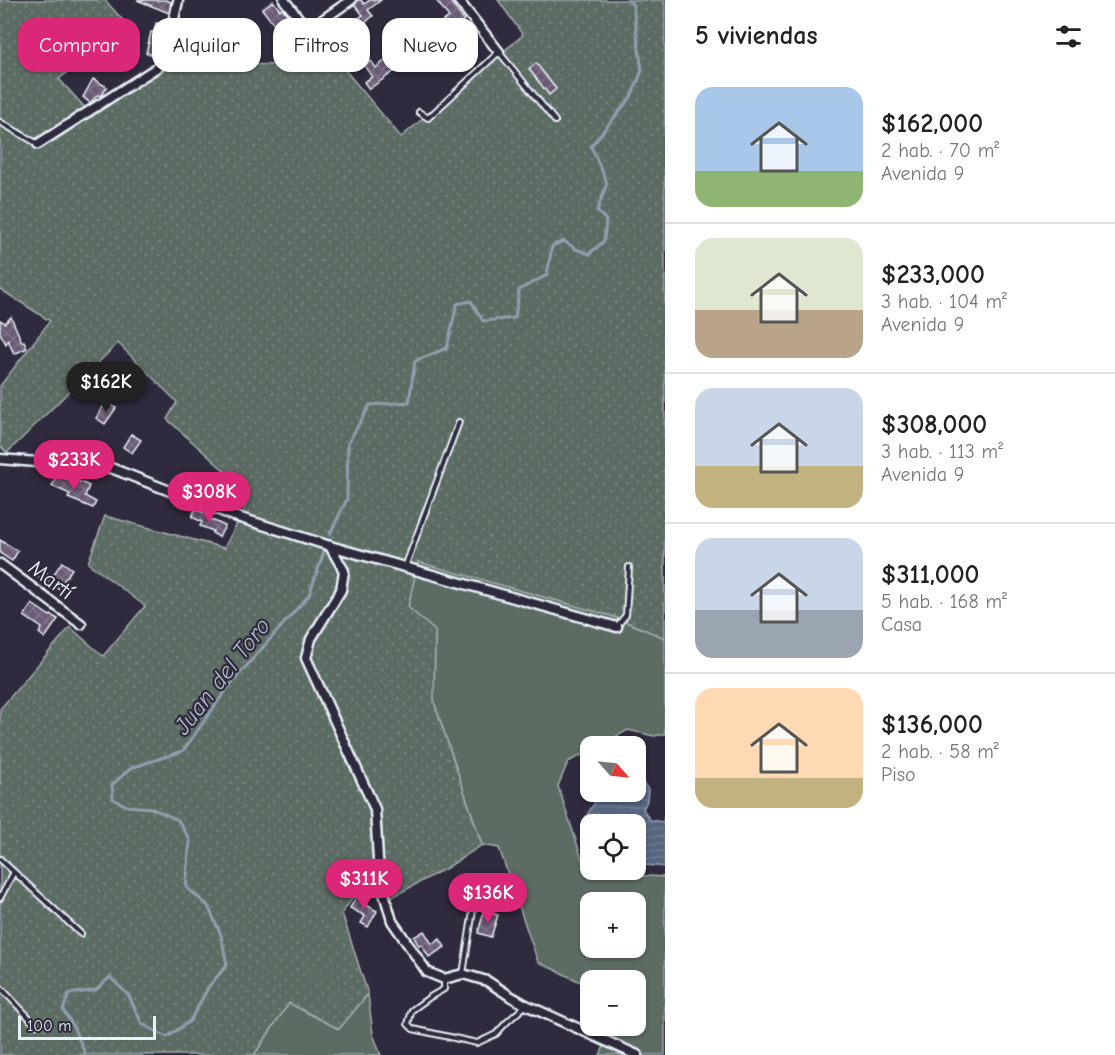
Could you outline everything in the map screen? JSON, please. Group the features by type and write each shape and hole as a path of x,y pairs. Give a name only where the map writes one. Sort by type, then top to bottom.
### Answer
{"street":[{"path":"38,144 164,63 179,0"},
{"path":"284,0 308,30 351,0"},
{"path":"458,0 499,52"},
{"path":"0,459 111,468 234,516 330,546 617,627"},
{"path":"330,546 344,571 341,590 311,639 306,658 375,809 379,876 392,921 427,972 444,979 464,974 488,981 526,1005 637,1055"},
{"name":"Martí","path":"0,564 81,624"}],"lane":[{"path":"419,112 428,118 499,52 555,121"},
{"path":"0,122 38,144"},
{"path":"405,567 459,422"},
{"path":"617,627 626,615 628,567"},
{"path":"0,859 81,934"},
{"path":"0,898 14,872"},
{"path":"464,974 474,904"},
{"path":"444,979 444,989 412,1010 408,1024 413,1029 477,1043 496,1034 526,1005"},
{"path":"0,987 36,1025"}],"shaded area":[{"path":"0,0 105,0 121,18 18,18 18,72 68,72 59,79 90,113 157,72 261,72 261,65 273,65 273,72 347,72 401,137 523,35 498,0 665,0 665,638 612,616 418,562 408,607 435,631 434,702 482,845 448,867 385,901 371,871 342,913 368,994 339,1029 289,1003 254,1055 0,1055 0,709 70,627 103,656 145,606 88,563 105,516 224,548 244,510 248,492 167,419 177,402 118,343 7,453 0,446 0,386 50,321 0,289"},
{"path":"418,561 612,616 665,638 665,734 654,736 628,730 617,736 580,736 580,756 568,762 558,786 580,853 580,880 646,880 646,876 665,877 665,1055 600,1055 609,1036 646,1036 646,970 580,970 580,982 538,962 499,848 482,845 434,702 435,631 408,607"},
{"path":"368,994 373,1034 381,1055 254,1055 289,1003 339,1029"}],"water":[{"path":"646,787 648,789 647,801 643,809 650,820 663,822 665,812 665,867 646,865 646,814 587,814 595,802 646,802"}],"building":[{"path":"137,0 171,2 169,13"},
{"path":"357,0 361,0 364,4 370,0 381,0 368,10 373,16 370,19 359,18 363,15 355,5"},
{"path":"436,0 449,0 462,18 449,17"},
{"path":"273,1 290,18 273,18 273,23 262,9"},
{"path":"152,32 152,55 146,53"},
{"path":"370,62 376,68 382,63 382,72 393,72 369,89 364,82 372,77 369,72"},
{"path":"536,63 556,89 549,95 529,69"},
{"path":"93,79 107,87 102,95 98,95 90,103 83,97"},
{"path":"11,317 27,348 14,354 8,340 6,344 0,333 0,320 5,323"},
{"path":"106,402 116,408 105,424 96,418"},
{"path":"131,434 141,440 132,453 123,447"},
{"path":"57,475 89,486 85,496 96,502 93,508 68,498 70,494 52,486"},
{"path":"195,509 225,526 219,537 212,533 213,531 200,526 202,522 192,517"},
{"path":"0,540 18,551 12,561 0,553"},
{"path":"62,562 72,569 58,589 39,577 44,571 52,577"},
{"path":"32,604 58,619 45,638 39,633 42,628 24,616"},
{"path":"358,894 365,898 363,903 377,911 368,927 361,923 365,916 350,908"},
{"path":"484,911 498,915 491,937 478,933"},
{"path":"424,931 432,944 440,939 445,947 429,957 414,937"}],"waterway":[{"name":"Juan del Toro","path":"330,534 347,499 348,443 370,405 409,402 415,361 447,348 457,304 471,301 483,321 515,318 519,290 547,275 552,246 564,241 589,254 604,241 606,220 597,211 607,183 591,146 631,97 642,71 633,5 628,0"},
{"name":"Juan del Toro","path":"84,1055 72,1024 63,1010 69,994 96,990 110,977 129,996 142,1024 167,1037 190,1021 209,986 227,965 221,935 208,906 186,887 190,840 178,820 151,808 127,806 113,799 112,785 131,768 183,751 229,686 309,595 324,552"}]}
